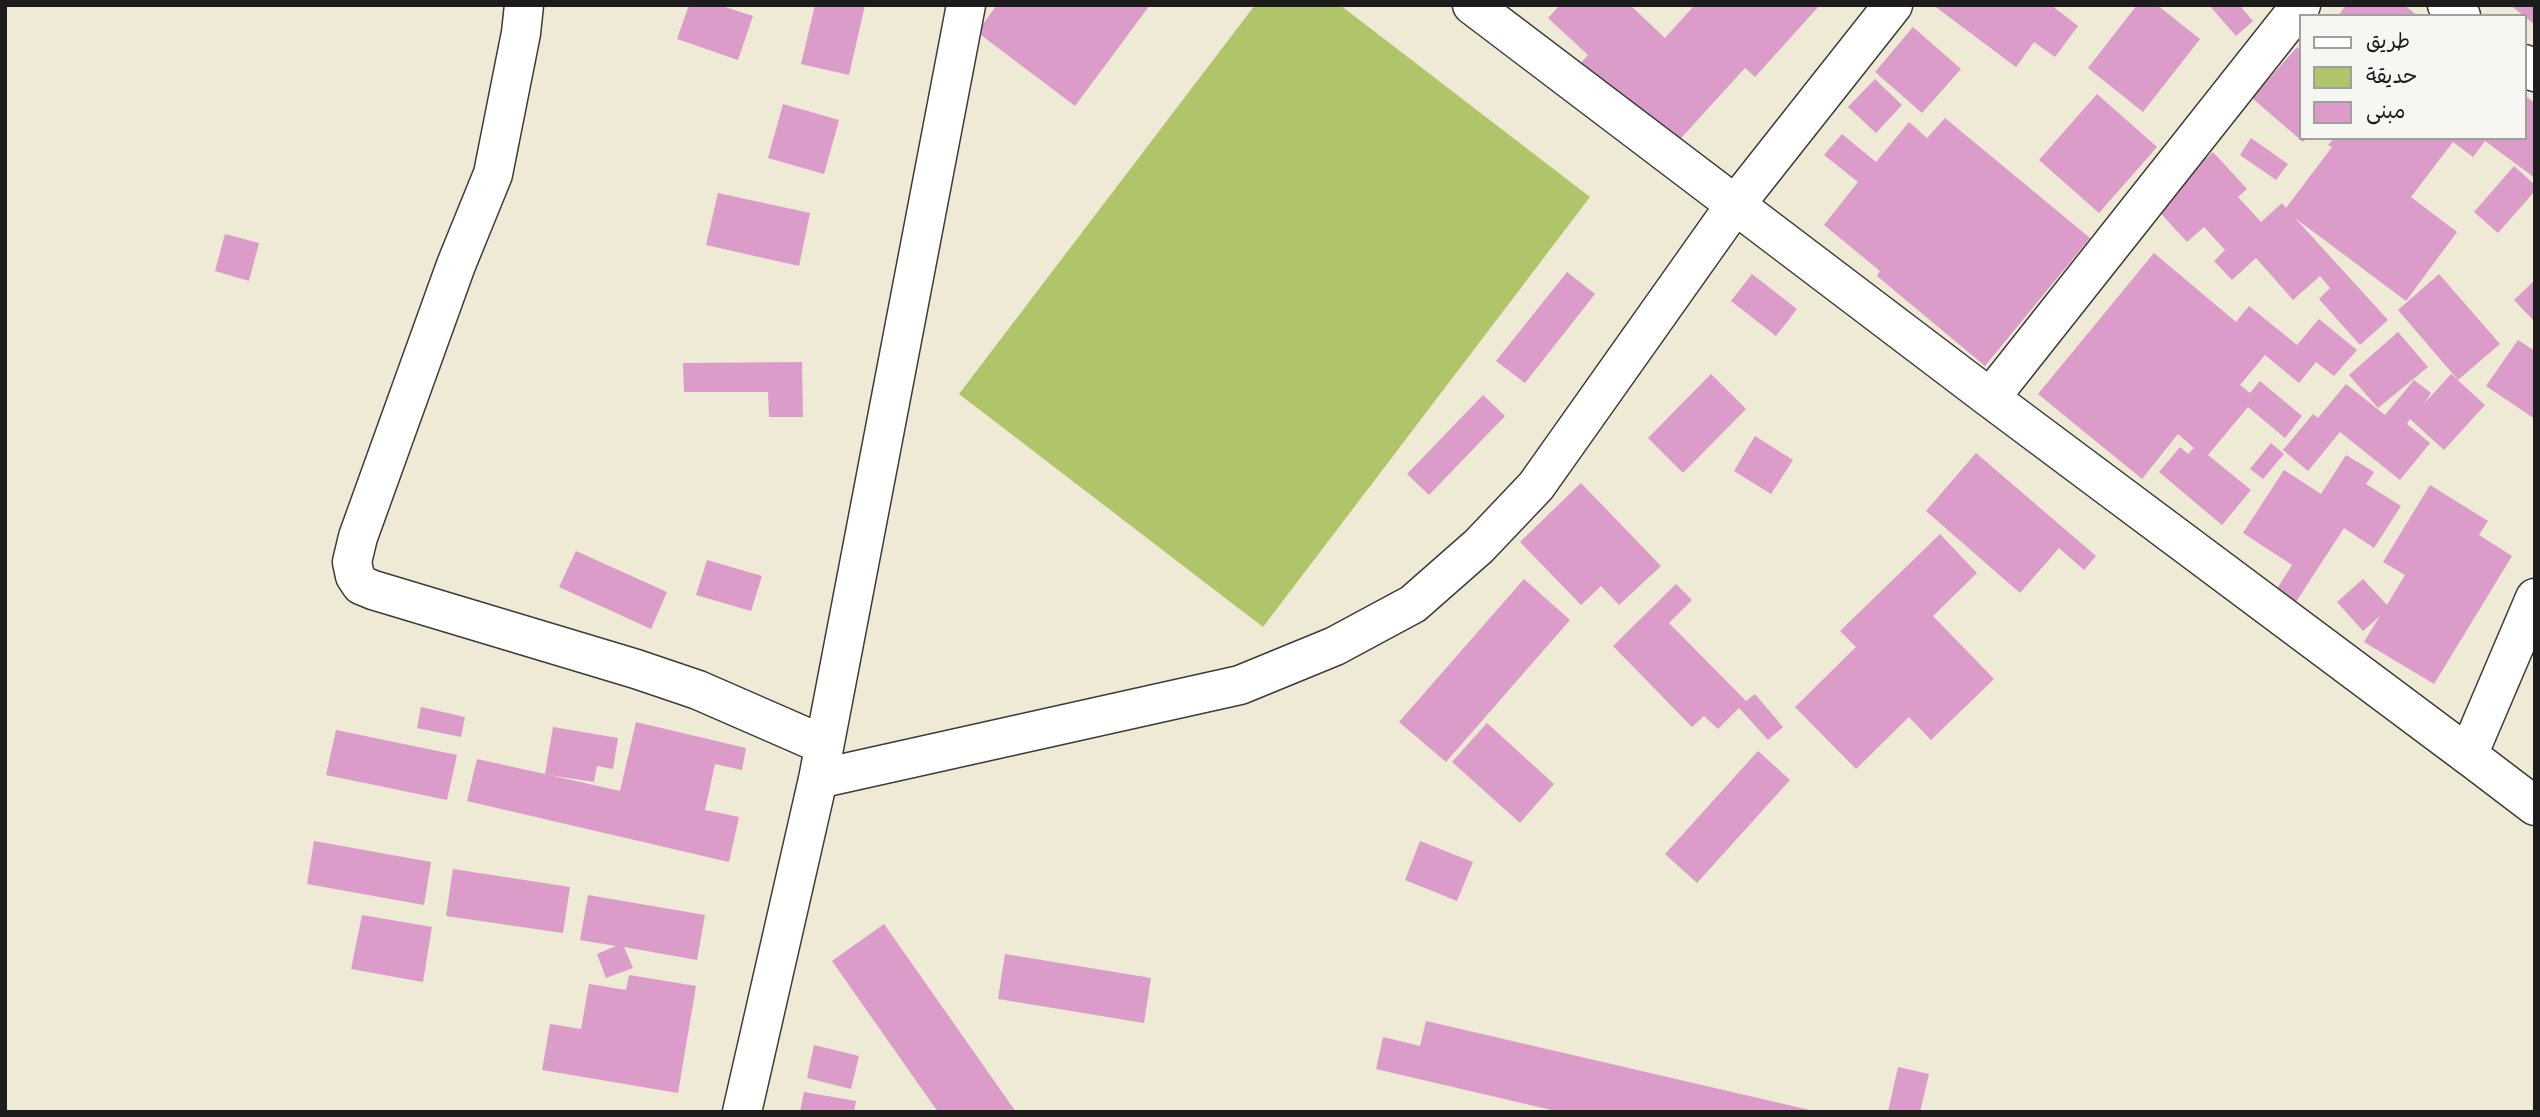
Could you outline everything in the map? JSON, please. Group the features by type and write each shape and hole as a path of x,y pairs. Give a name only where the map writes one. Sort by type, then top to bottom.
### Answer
{"street":[{"path":"524,5 521,33 493,174 456,265 358,537 352,562 355,576 361,585 373,590 698,690 821,762 1240,685 1335,646 1413,604 1479,546 1536,486 1735,205 1893,5"},
{"path":"742,1112 821,762 966,5"},
{"path":"1472,5 1990,398 2535,806"},
{"path":"1990,398 2301,5"},
{"path":"2468,755 2535,598"}],"green space":[{"path":"1255,5 1340,5 1590,197 1263,627 959,394"}],"building":[{"path":"689,5 725,5 753,16 738,60 677,39"},
{"path":"815,5 865,5 849,75 801,64"},
{"path":"997,5 1150,5 1075,106 977,32"},
{"path":"1560,5 1630,5 1665,38 1692,5 1820,5 1755,77 1745,68 1672,148 1580,64 1588,55 1548,18"},
{"path":"1933,5 2051,5 2078,26 2055,57 2034,42 2016,67"},
{"path":"2137,5 2157,5 2200,39 2143,112 2088,68"},
{"path":"2209,5 2239,5 2253,21 2236,36"},
{"path":"2346,5 2404,5 2415,14 2339,14"},
{"path":"2510,5 2535,5 2535,25 2526,18 2526,14 2521,14"},
{"path":"1913,27 1961,69 1922,113 1875,72"},
{"path":"2297,47 2298,138 2252,98"},
{"path":"1875,79 1902,105 1876,133 1848,107"},
{"path":"2097,94 2157,147 2099,213 2039,160"},
{"path":"2526,96 2535,103 2535,178 2485,141 2473,157 2453,142 2411,197 2457,232 2406,301 2295,218 2388,320 2360,345 2319,299 2330,288 2320,276 2293,300 2256,258 2232,280 2214,261 2225,250 2204,227 2187,242 2154,206 2213,152 2247,189 2238,197 2261,222 2282,203 2286,208 2332,147 2328,145 2332,140 2526,140"},
{"path":"783,104 839,120 824,174 768,158"},
{"path":"1945,118 2090,238 1985,366 1877,276 1880,271 1824,225 1858,182 1824,155 1842,134 1876,162 1909,122 1927,138"},
{"path":"2251,138 2288,164 2276,180 2240,155"},
{"path":"2514,166 2535,185 2535,191 2498,233 2474,212"},
{"path":"718,193 810,213 799,266 706,245"},
{"path":"225,234 259,243 249,281 215,271"},
{"path":"2154,253 2236,322 2249,306 2297,345 2319,319 2357,350 2334,376 2316,362 2299,383 2265,355 2240,385 2250,393 2260,381 2302,416 2285,438 2248,407 2208,455 2251,490 2222,525 2159,472 2180,447 2188,454 2194,448 2178,434 2142,479 2038,394"},
{"path":"1567,272 1595,294 1525,383 1496,361"},
{"path":"1752,274 1797,309 1776,336 1731,301"},
{"path":"2439,274 2500,344 2458,380 2398,310"},
{"path":"2535,280 2535,322 2514,300"},
{"path":"2398,332 2428,367 2378,408 2349,375"},
{"path":"2518,340 2535,351 2535,419 2486,386"},
{"path":"802,362 803,417 769,417 768,392 684,392 683,363"},
{"path":"1711,374 1746,409 1683,473 1648,438"},
{"path":"2451,374 2485,405 2444,450 2410,419 2407,424 2430,443 2400,480 2340,432 2308,471 2283,450 2313,414 2318,418 2346,384 2385,415 2414,380 2431,393 2424,404"},
{"path":"1483,395 1505,416 1429,495 1407,474"},
{"path":"1755,436 1793,460 1771,494 1734,471"},
{"path":"2271,443 2284,454 2263,479 2250,469"},
{"path":"1976,453 2096,556 2084,570 2059,548 2020,593 1926,511"},
{"path":"2346,455 2374,472 2366,484 2401,506 2374,548 2344,528 2290,611 2271,598 2292,565 2243,533 2284,470 2321,494"},
{"path":"1581,483 1661,566 1619,605 1601,586 1581,605 1520,542"},
{"path":"2430,485 2488,521 2479,535 2512,556 2434,684 2364,642 2380,616 2363,631 2337,602 2363,579 2387,605 2405,575 2383,562"},
{"path":"1940,534 1977,573 1933,616 1994,679 1931,740 1909,717 1856,769 1795,707 1856,647 1840,631"},
{"path":"576,551 667,592 651,629 559,587"},
{"path":"707,560 762,576 751,611 696,595"},
{"path":"1524,579 1570,620 1446,762 1399,722"},
{"path":"1676,584 1692,600 1669,623 1746,701 1755,694 1783,727 1768,740 1739,708 1718,729 1704,716 1692,727 1613,646"},
{"path":"421,707 465,717 461,737 417,728"},
{"path":"636,722 746,748 742,770 715,764 705,810 739,817 729,862 467,801 477,759 545,774 553,727 618,738 613,769 597,766 594,782 549,775 620,791"},
{"path":"1487,723 1554,784 1520,823 1452,762"},
{"path":"336,730 457,755 447,800 326,775"},
{"path":"1758,751 1790,780 1697,883 1665,854"},
{"path":"314,841 431,862 424,905 307,884"},
{"path":"1420,841 1473,862 1457,901 1405,880"},
{"path":"453,869 570,887 563,933 446,916"},
{"path":"588,895 705,915 697,960 624,947 633,968 606,978 597,954 616,946 580,940"},
{"path":"362,915 432,927 423,982 351,969"},
{"path":"884,924 1016,1112 938,1112 832,961"},
{"path":"1005,954 1151,978 1144,1023 998,999"},
{"path":"629,975 696,986 678,1093 542,1070 550,1024 581,1029 589,984 626,990"},
{"path":"1426,1021 1814,1112 1560,1112 1376,1069 1383,1037 1420,1046"},
{"path":"814,1045 859,1056 851,1089 807,1078"},
{"path":"1898,1067 1929,1074 1920,1112 1888,1112"},
{"path":"804,1092 856,1101 854,1112 800,1112"}]}
